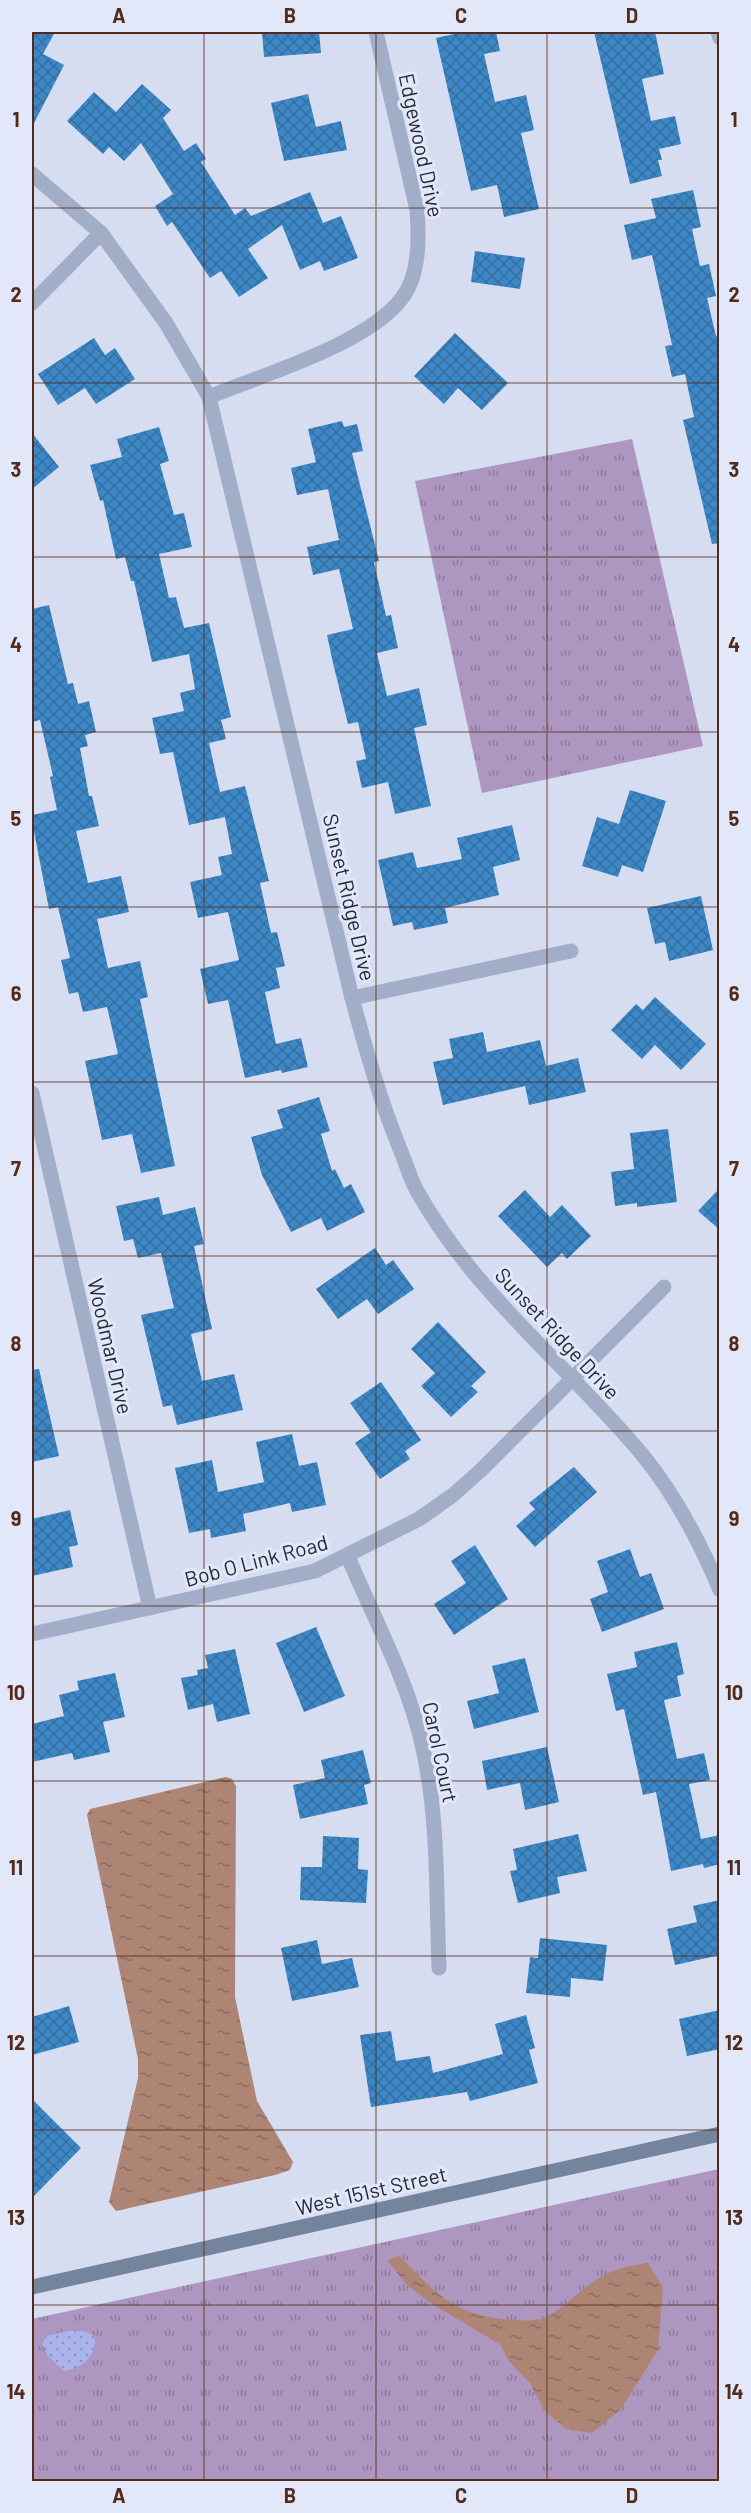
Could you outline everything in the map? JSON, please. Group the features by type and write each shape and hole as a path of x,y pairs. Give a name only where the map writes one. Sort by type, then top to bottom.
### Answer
{"street":[{"name":"Edgewood Drive","path":"208,397 364,331 402,299 409,287 418,240 417,210 376,32"},
{"path":"718,32 720,38"},
{"name":"Sunset Ridge Drive","path":"32,174 101,233 166,323 208,397 352,998 379,1098 417,1191 488,1291 573,1378 642,1454 691,1529 720,1590"},
{"path":"32,303 101,233"},
{"path":"352,998 571,951"},
{"name":"Woodmar Drive","path":"32,1093 150,1608"},
{"name":"Bob O Link Road","path":"32,1634 315,1571 348,1557 419,1519 453,1495 664,1287"},
{"name":"Carol Court","path":"348,1557 401,1681 421,1742 434,1822 439,1968"},
{"name":"West 151st Street","path":"32,2287 720,2134"}],"green space":[{"path":"632,439 703,746 482,793 415,481"},
{"path":"719,2169 719,2481 32,2481 32,2319"}],"sand":[{"path":"67,2331 83,2331 95,2336 95,2343 87,2360 77,2367 64,2371 48,2356 42,2344 47,2336"}],"water":[{"path":"226,1777 232,1779 236,1786 235,1997 257,2101 293,2162 290,2170 275,2175 116,2211 109,2202 138,2078 138,2059 87,1815 90,1809"},
{"path":"399,2256 438,2293 463,2309 495,2318 525,2320 548,2316 607,2274 648,2263 663,2287 658,2350 621,2409 592,2433 566,2429 544,2410 530,2383 508,2360 501,2345 429,2302 406,2284 387,2260"}],"building":[{"path":"32,32 55,32 43,54 64,65 32,127"},
{"path":"262,32 319,32 321,53 264,57"},
{"path":"463,32 496,32 500,51 484,54 495,102 526,95 534,130 521,133 539,209 504,217 497,185 471,191 436,38"},
{"path":"594,32 655,32 664,74 642,79 651,121 675,116 681,144 659,149 662,160 658,160 662,176 630,184"},
{"path":"142,84 171,110 163,118 184,151 196,143 206,159 201,162 235,215 245,208 251,216 310,192 323,223 341,216 358,258 324,271 320,261 300,270 282,225 248,249 268,278 239,297 221,271 210,278 172,222 167,226 155,206 173,194 141,143 124,161 109,147 103,154 67,121 94,92 116,112"},
{"path":"308,94 316,127 341,121 347,150 284,161 271,103"},
{"path":"693,190 701,227 692,229 700,266 709,264 716,296 707,298 716,336 720,335 720,543 712,544 683,420 694,417 685,374 672,377 665,346 672,345 652,255 632,260 624,225 656,218 651,199"},
{"path":"475,251 525,258 520,289 471,282"},
{"path":"455,333 508,383 482,410 458,388 444,404 414,376"},
{"path":"94,338 105,355 115,348 135,379 96,404 85,388 58,405 38,374"},
{"path":"342,421 344,427 357,424 363,451 352,453 379,561 374,562 386,616 391,615 398,648 377,653 387,696 419,688 427,725 414,728 431,806 395,814 388,782 362,788 356,761 366,759 358,722 348,724 333,663 327,635 353,629 339,569 313,575 307,547 339,540 328,489 297,495 291,468 316,462 308,429"},
{"path":"159,427 169,461 160,464 174,515 184,513 192,547 159,554 169,598 176,597 184,628 209,623 231,717 221,720 226,739 209,743 220,792 245,786 269,881 260,883 271,933 277,932 285,966 276,968 280,988 265,992 276,1044 301,1038 308,1067 282,1073 281,1070 245,1078 228,1000 208,1004 200,969 239,960 228,912 198,918 190,882 222,875 218,857 232,854 225,817 189,825 173,752 160,754 152,718 184,711 180,693 195,689 189,654 152,662 134,581 131,581 125,557 116,559 103,500 100,501 90,465 122,457 117,439"},
{"path":"32,433 59,467 32,489"},
{"path":"49,605 68,684 73,683 78,704 89,701 96,732 85,735 88,746 80,748 89,796 92,796 99,826 76,831 88,883 121,876 129,912 97,919 108,968 140,961 148,997 140,999 175,1166 141,1173 132,1134 102,1140 85,1061 118,1054 107,1007 83,1012 78,992 69,994 61,960 70,958 58,907 49,909 32,821 32,815 57,810 50,777 53,776 40,720 32,722 32,609"},
{"path":"630,790 666,801 643,872 622,865 618,877 582,866 597,817 619,824"},
{"path":"512,825 520,860 493,867 499,895 445,908 448,923 414,930 412,922 393,926 378,860 413,852 417,868 462,859 457,838"},
{"path":"701,896 713,950 669,961 665,942 655,944 647,908"},
{"path":"655,997 706,1044 681,1070 655,1045 642,1059 611,1030 636,1004 643,1010"},
{"path":"483,1032 487,1052 540,1040 546,1066 578,1058 586,1092 529,1105 525,1086 443,1105 433,1062 453,1058 449,1039"},
{"path":"319,1097 330,1131 321,1134 332,1171 335,1169 344,1188 351,1184 365,1212 327,1231 321,1218 291,1232 262,1175 251,1137 283,1128 277,1110"},
{"path":"668,1129 677,1202 637,1207 637,1203 615,1206 611,1172 634,1169 630,1133"},
{"path":"720,1188 720,1230 698,1211"},
{"path":"525,1190 550,1217 562,1205 591,1236 567,1259 562,1253 547,1267 498,1216"},
{"path":"159,1197 163,1215 195,1207 204,1244 194,1246 212,1329 191,1334 202,1381 234,1374 243,1410 177,1425 172,1405 163,1407 141,1315 174,1308 161,1253 138,1258 133,1239 124,1241 116,1206"},
{"path":"375,1248 386,1265 393,1260 414,1289 378,1314 367,1299 338,1319 316,1289"},
{"path":"438,1322 486,1372 471,1386 478,1392 451,1417 421,1386 435,1373 411,1349"},
{"path":"39,1369 59,1456 32,1462 32,1370"},
{"path":"381,1382 421,1440 405,1451 410,1459 380,1479 355,1443 371,1432 350,1403"},
{"path":"292,1434 299,1466 317,1462 326,1505 292,1512 290,1503 243,1514 246,1531 211,1538 210,1529 189,1533 175,1468 212,1460 218,1492 264,1482 256,1442"},
{"path":"574,1467 597,1492 535,1547 516,1526 535,1509 529,1503"},
{"path":"70,1510 78,1545 69,1547 73,1567 32,1576 32,1519"},
{"path":"475,1545 508,1599 454,1635 434,1604 466,1583 451,1561"},
{"path":"630,1549 640,1577 651,1573 664,1609 602,1632 590,1599 608,1592 597,1561"},
{"path":"316,1627 345,1696 304,1712 276,1643"},
{"path":"677,1642 684,1674 677,1676 681,1696 664,1700 677,1759 704,1753 710,1780 689,1784 701,1839 720,1835 720,1864 704,1868 703,1864 671,1871 656,1792 643,1795 624,1709 616,1711 607,1674 637,1667 634,1652"},
{"path":"235,1649 250,1714 217,1722 213,1704 188,1710 181,1678 198,1675 197,1670 208,1668 205,1655"},
{"path":"525,1658 539,1712 474,1729 467,1701 499,1693 492,1666"},
{"path":"115,1673 125,1717 103,1722 110,1752 74,1760 72,1753 32,1762 32,1724 64,1716 59,1695 79,1690 77,1681"},
{"path":"547,1747 559,1802 525,1810 520,1783 487,1790 482,1761"},
{"path":"363,1750 371,1783 364,1785 368,1804 300,1819 293,1785 325,1778 321,1760"},
{"path":"578,1834 587,1871 557,1877 560,1893 518,1903 510,1871 517,1870 513,1849"},
{"path":"323,1836 359,1838 358,1869 368,1870 366,1903 300,1900 301,1867 322,1867"},
{"path":"720,1900 720,1955 675,1965 667,1929 697,1922 693,1906"},
{"path":"540,1938 607,1945 603,1981 571,1978 570,1997 526,1993 530,1957 538,1958"},
{"path":"317,1940 322,1964 352,1958 359,1987 292,2001 281,1948"},
{"path":"69,2006 79,2042 32,2055 32,2017"},
{"path":"720,2010 720,2049 687,2056 679,2019"},
{"path":"526,2015 535,2048 529,2050 538,2083 470,2101 467,2092 371,2107 360,2035 391,2031 396,2061 430,2056 433,2073 503,2054 495,2024"},
{"path":"32,2099 81,2148 32,2198"}]}
